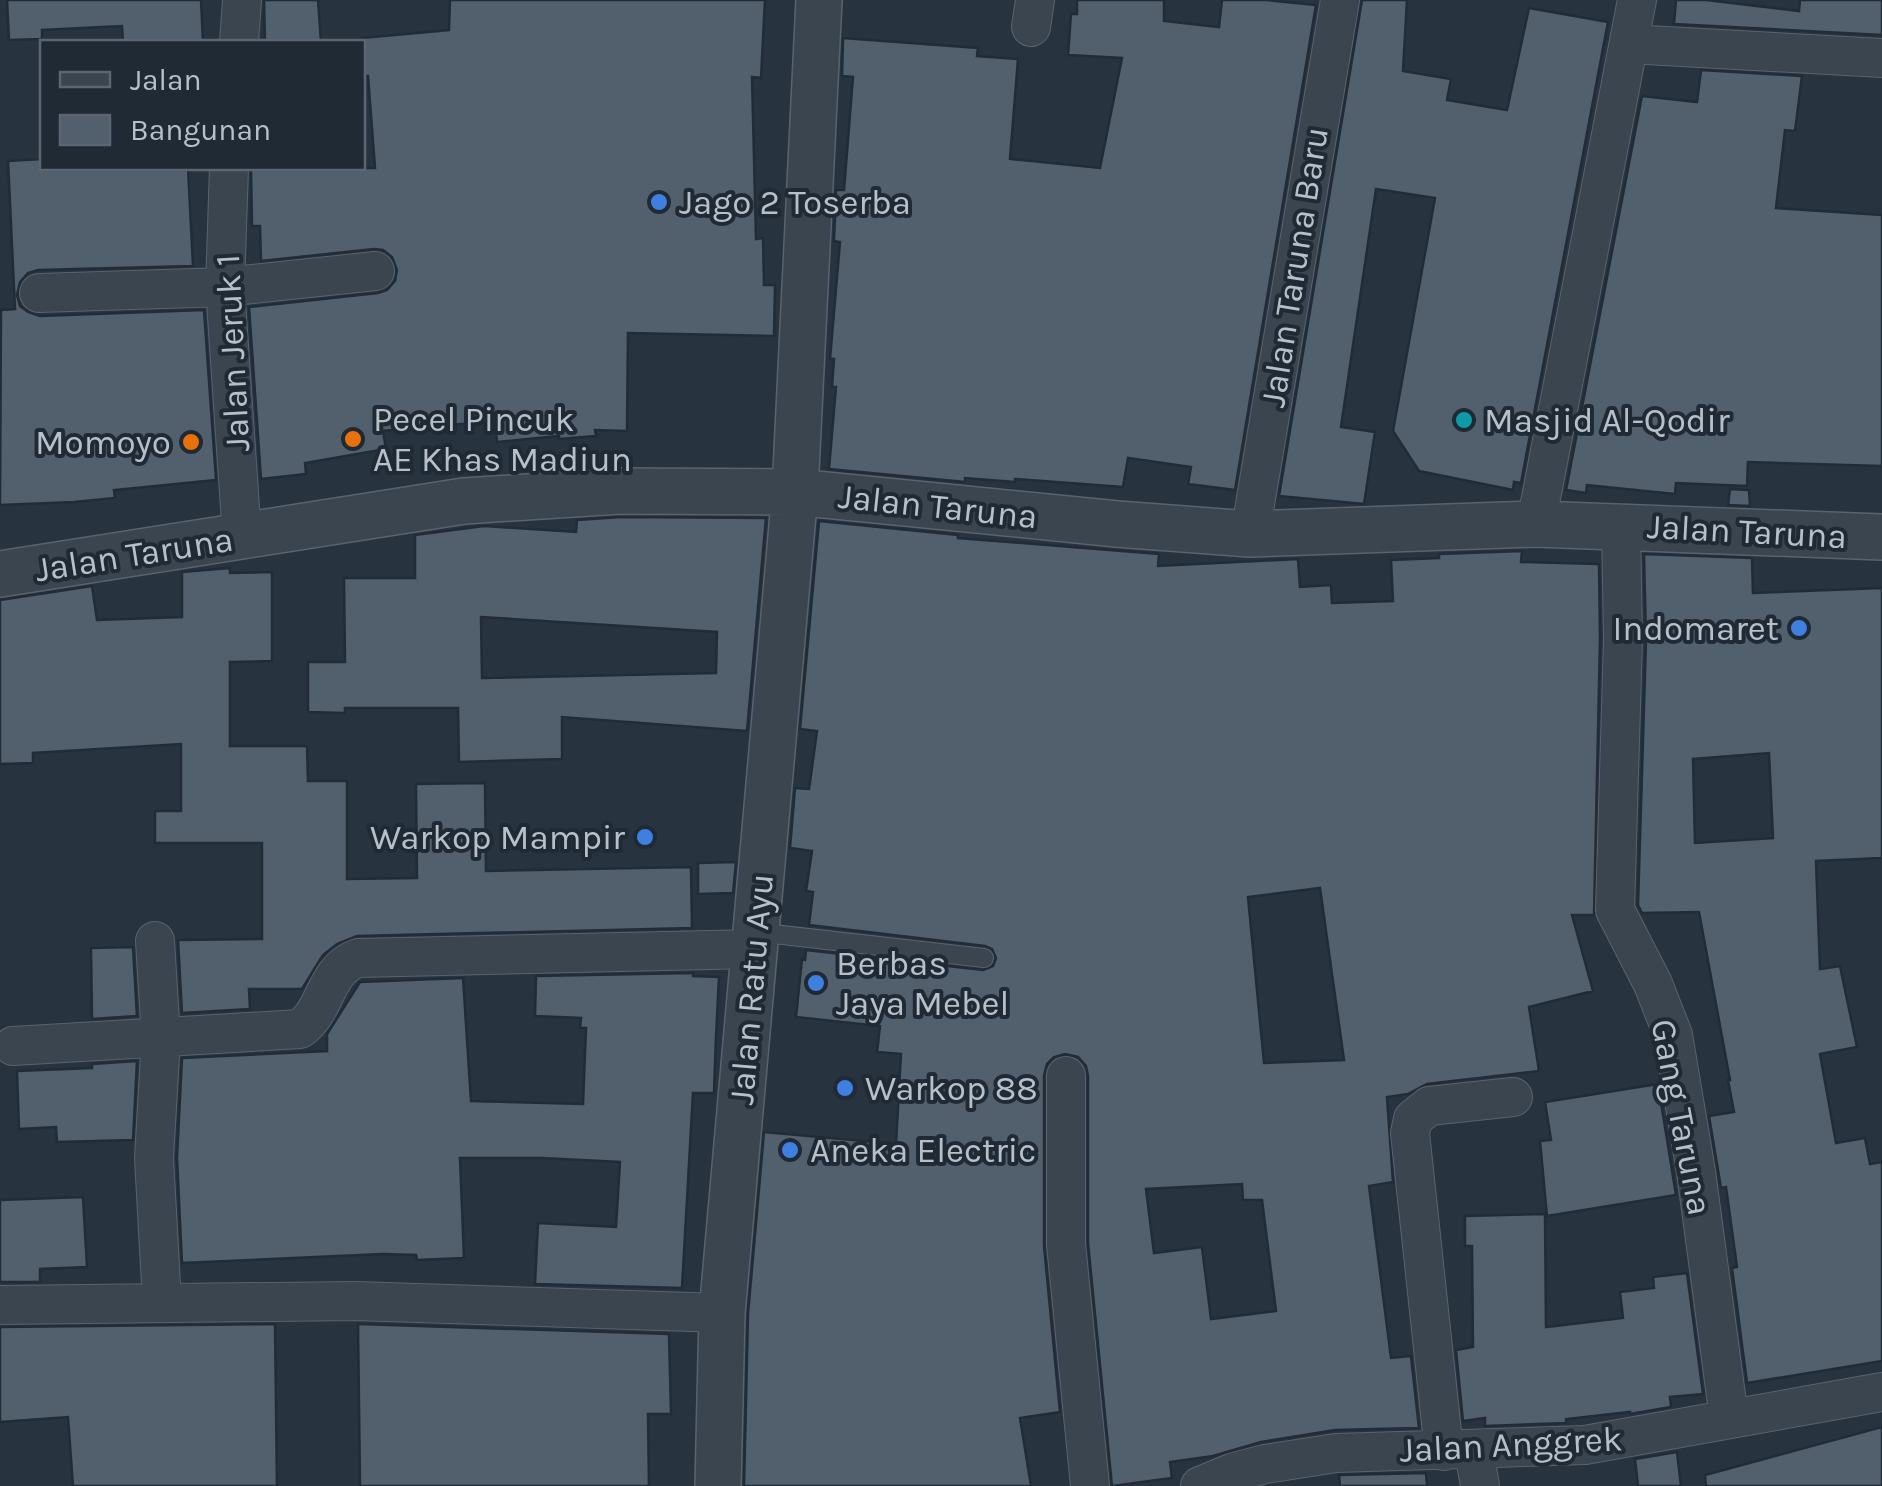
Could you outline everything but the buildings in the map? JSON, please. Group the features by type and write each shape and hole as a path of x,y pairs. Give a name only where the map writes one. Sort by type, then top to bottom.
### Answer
{"street":[{"path":"239,40 242,0"},
{"name":"Jalan Ratu Ayu","path":"718,1486 722,1313 795,492 820,0"},
{"name":"Jalan Taruna Baru","path":"1250,534 1340,0"},
{"path":"1536,524 1637,0"},
{"path":"1629,44 1882,58"},
{"name":"Jalan Jeruk 1","path":"230,170 225,287 242,538"},
{"path":"39,293 225,287 375,272"},
{"name":"Jalan Taruna","path":"0,574 464,501 542,494 795,492 1250,534 1536,524 1882,536"},
{"name":"Gang Taruna","path":"1621,525 1615,910 1653,984 1672,1035 1696,1172 1730,1418"},
{"path":"155,941 161,1038 154,1158 162,1303"},
{"path":"13,1046 300,1029 311,1020 336,970 358,958 755,941"},
{"path":"1066,1076 1066,1244 1090,1486"},
{"path":"1466,1462 1410,1133 1413,1120 1429,1106 1513,1097"},
{"path":"0,1304 355,1301 722,1313"},
{"name":"Jalan Anggrek","path":"1200,1486 1265,1464 1336,1453 1387,1469 1466,1462 1882,1392"}],"lane":[{"path":"755,941 984,958"}],"place":[{"name":"Jago 2 Toserba","path":"659,202"},
{"name":"Masjid Al-Qodir","path":"1464,420"},
{"name":"Pecel Pincuk AE Khas Madiun","path":"353,439"},
{"name":"Momoyo","path":"191,442"},
{"name":"Indomaret","path":"1799,628"},
{"name":"Warkop Mampir","path":"645,837"},
{"name":"Berbas Jaya Mebel","path":"816,983"},
{"name":"Warkop 88","path":"845,1088"},
{"name":"Aneka Electric","path":"790,1150"}]}
